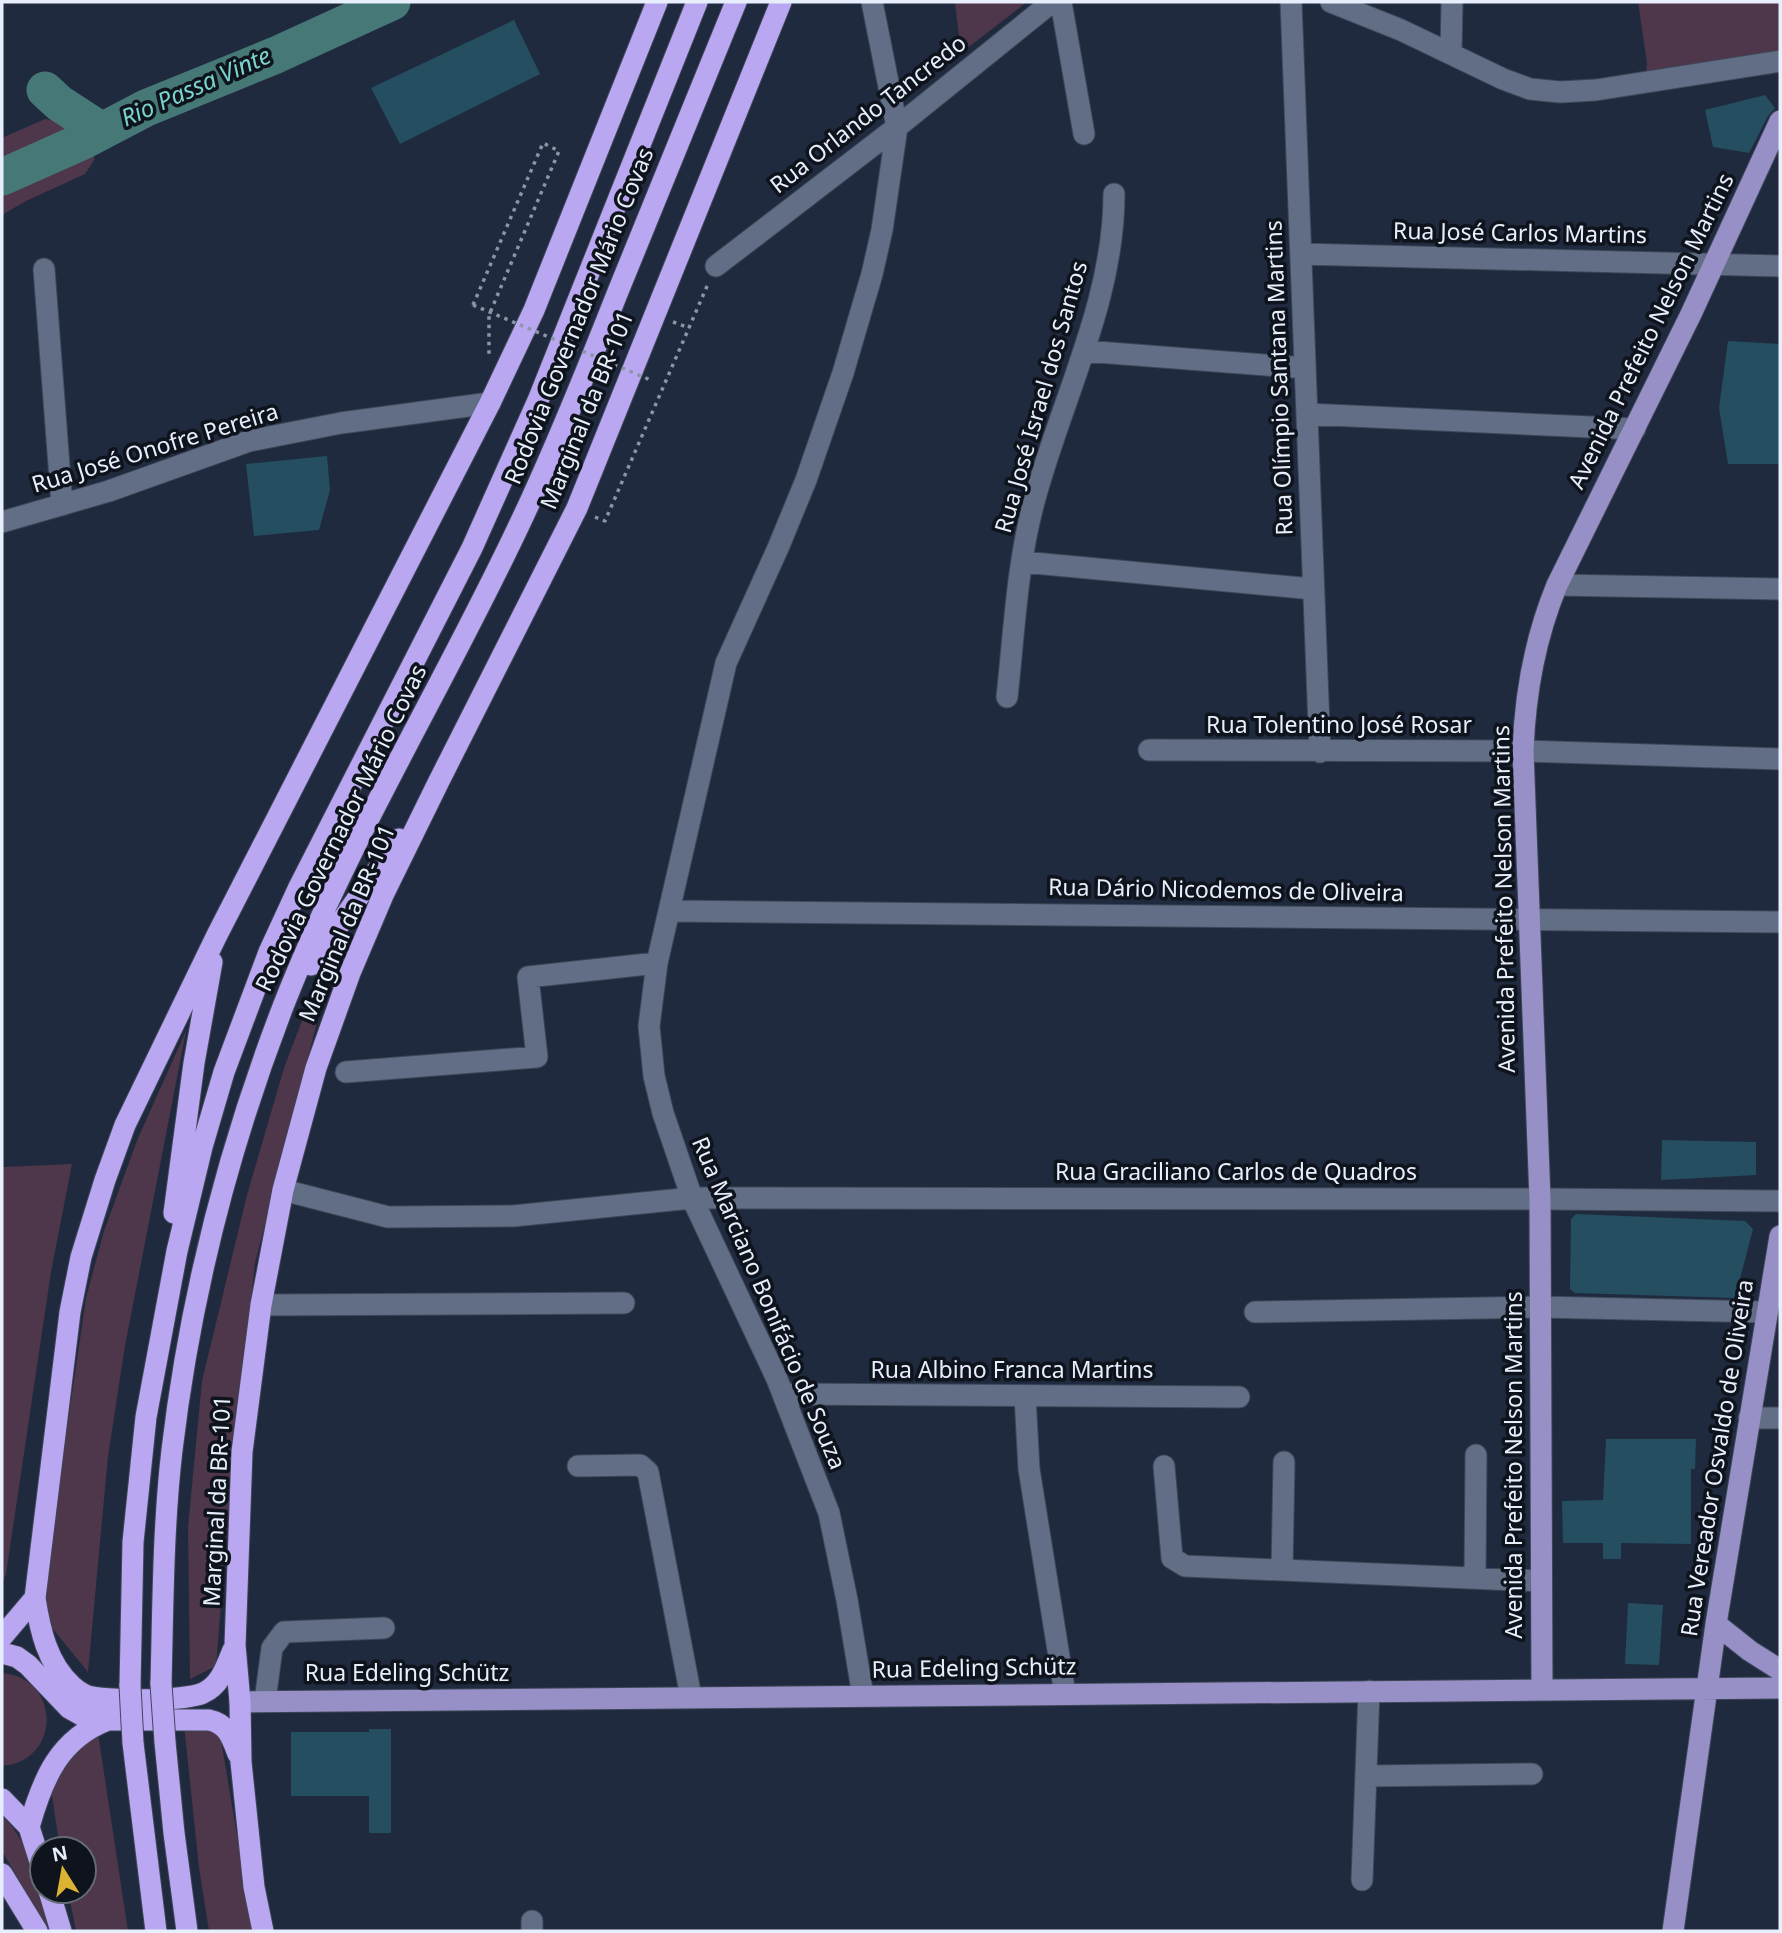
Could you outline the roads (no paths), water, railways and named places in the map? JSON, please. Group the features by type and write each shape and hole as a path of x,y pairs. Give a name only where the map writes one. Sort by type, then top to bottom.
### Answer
{"highway":[{"path":"235,1644 219,1679 204,1693 190,1698 107,1699 85,1695 72,1686 47,1651 35,1598 70,1312 81,1257 125,1125 217,936 490,403 534,310 657,2"},
{"name":"Rodovia Governador Mário Covas","path":"156,1931 133,1744 130,1686 133,1542 145,1417 177,1251 202,1147 224,1072 260,974 299,887 498,491 539,398 697,2"},
{"name":"Rodovia Governador Mário Covas","path":"187,1931 174,1833 161,1684 166,1524 182,1381 200,1284 243,1119 284,1004 345,869 496,572 551,455 736,2"},
{"name":"Marginal da BR-101","path":"262,1931 254,1886 241,1762 235,1644 242,1452 261,1306 283,1190 316,1068 350,974 384,893 577,508 781,2"},
{"path":"284,1004 439,781"},
{"path":"145,1417 194,1063 217,936"},
{"path":"2,1637 35,1598"},
{"path":"2,1653 17,1657 38,1673 75,1713 108,1720 219,1722 229,1732 241,1762"},
{"path":"29,1827 45,1779 60,1756 75,1737 108,1720"},
{"path":"2,1799 29,1827 32,1835"},
{"path":"2,1874 37,1931"},
{"path":"53,1905 61,1931"}],"main road":[{"name":"Avenida Prefeito Nelson Martins","path":"1542,1689 1540,1199 1523,751 1533,660 1543,619 1557,584 1714,265 1780,121"},
{"name":"Rua Vereador Osvaldo de Oliveira","path":"1673,1931 1716,1624 1780,1236"},
{"path":"1716,1624 1780,1670"},
{"name":"Rua Edeling Schütz","path":"240,1702 1780,1688"}],"street":[{"name":"Rua Marciano Bonifácio de Souza","path":"863,1696 829,1513 784,1394 692,1198 654,1076 649,1026 657,963 726,663 806,480 860,319 882,230 897,127 872,2"},
{"name":"Rua Orlando Tancredo","path":"716,266 897,127 1052,2"},
{"path":"1061,2 1084,134"},
{"name":"Rua Olímpio Santana Martins","path":"1291,2 1320,752"},
{"path":"1331,2 1530,89 1560,92 1596,90 1780,61"},
{"path":"1451,53 1452,2"},
{"name":"Rua José Israel dos Santos","path":"1007,697 1027,526 1084,351 1111,241 1114,194"},
{"name":"Rua José Carlos Martins","path":"1301,254 1780,266"},
{"path":"44,269 62,505"},
{"path":"1084,351 1305,368"},
{"name":"Rua José Onofre Pereira","path":"2,522 62,505 249,441 341,423 490,403"},
{"path":"1307,414 1635,429"},
{"path":"1023,562 1313,589"},
{"path":"1557,584 1780,589"},
{"name":"Rua Tolentino José Rosar","path":"1149,750 1523,751 1780,759"},
{"name":"Rua Dário Nicodemos de Oliveira","path":"670,911 1780,922"},
{"path":"346,1072 537,1057 527,977 657,963"},
{"name":"Rua Graciliano Carlos de Quadros","path":"283,1190 388,1217 513,1216 692,1198 1780,1201"},
{"path":"261,1306 624,1303"},
{"path":"1255,1312 1539,1307 1766,1312"},
{"name":"Rua Albino Franca Martins","path":"784,1394 1239,1397"},
{"path":"1025,1396 1033,1493 1065,1694"},
{"path":"1749,1418 1780,1418"},
{"path":"1475,1578 1476,1455"},
{"path":"1282,1570 1284,1462"},
{"path":"578,1466 640,1465 648,1472 691,1697"},
{"path":"1164,1466 1172,1558 1185,1566 1541,1581"},
{"path":"265,1701 272,1648 284,1632 384,1628"},
{"path":"1362,1880 1369,1691"},
{"path":"1366,1776 1532,1774"}],"waterway":[{"name":"Rio Passa Vinte","path":"2,177 83,141 146,108 276,55 392,2"},
{"path":"45,90 59,103 102,131"}]}
